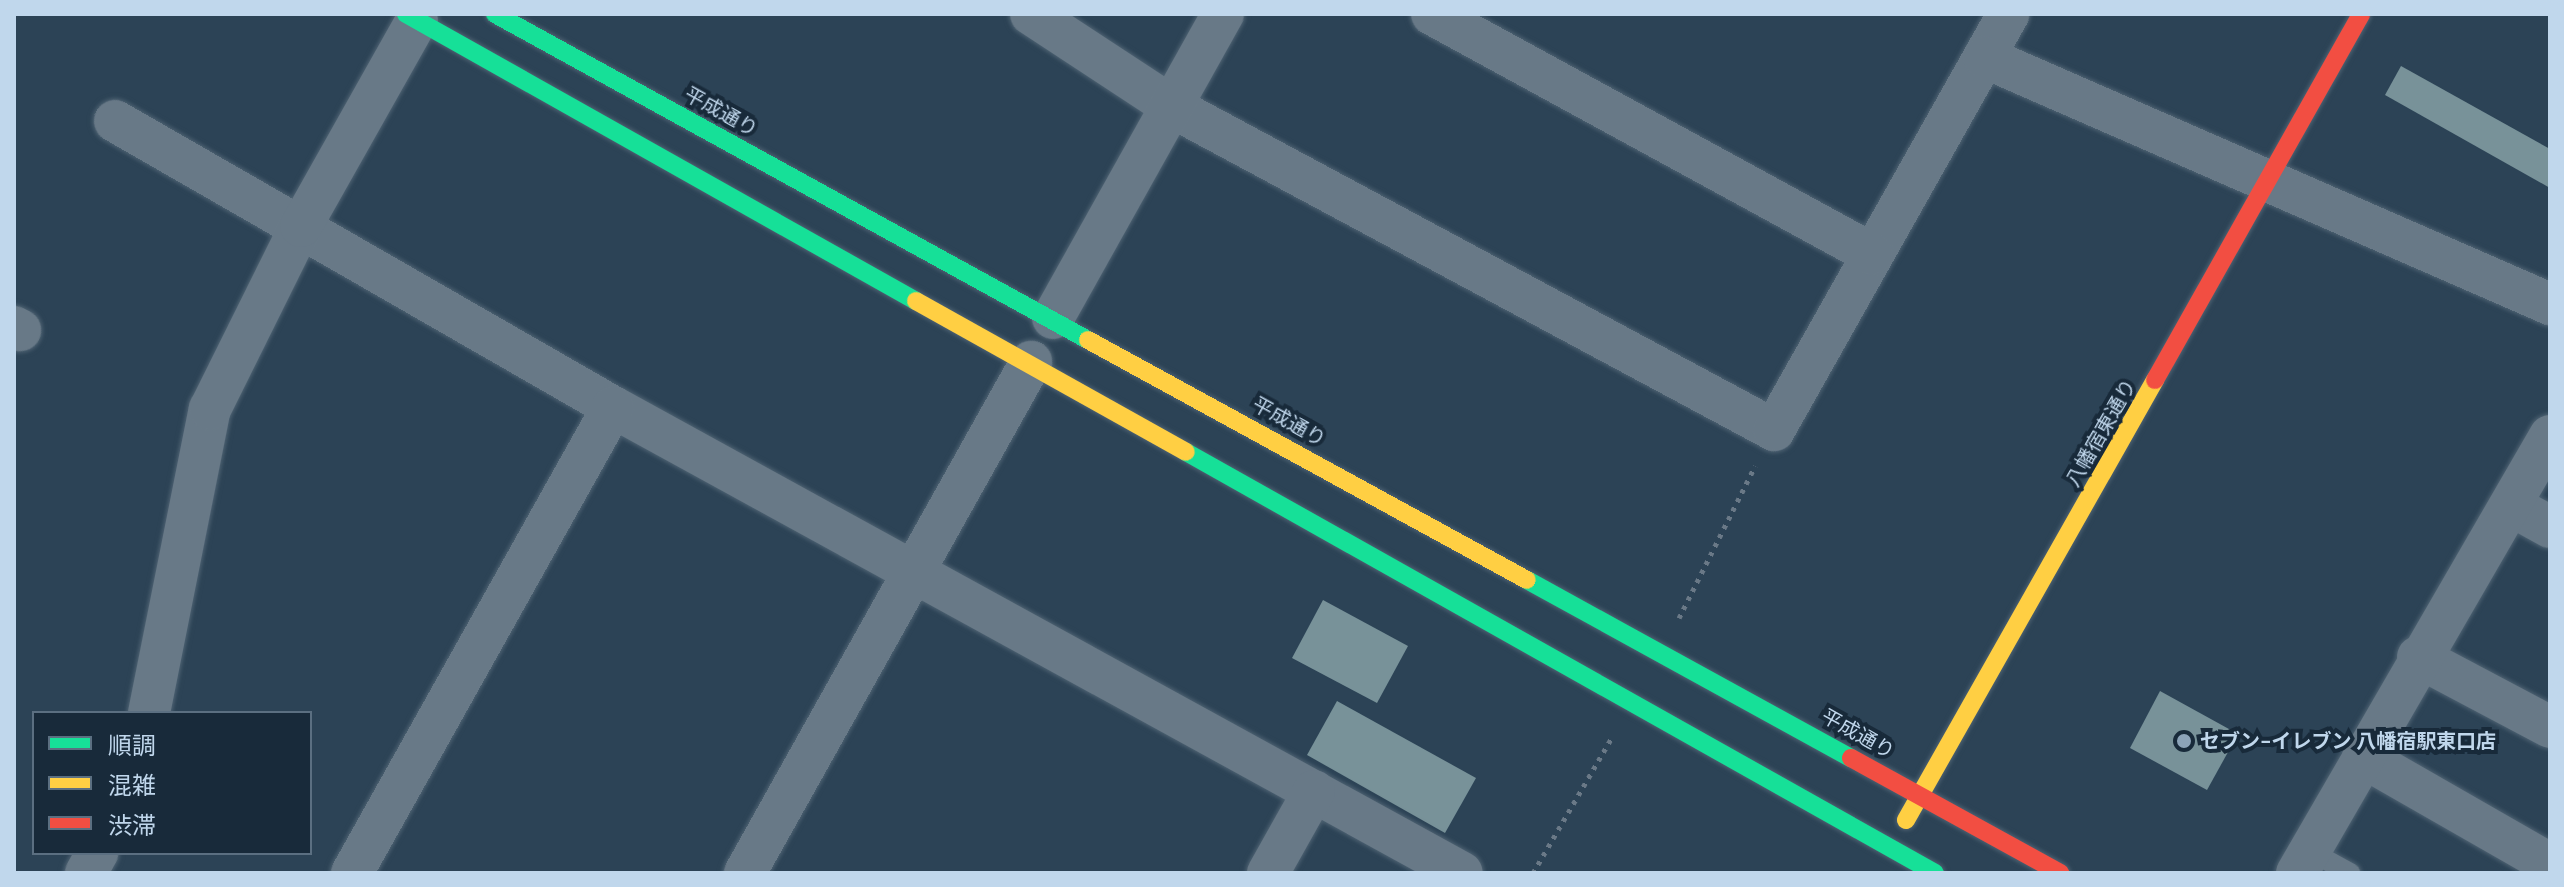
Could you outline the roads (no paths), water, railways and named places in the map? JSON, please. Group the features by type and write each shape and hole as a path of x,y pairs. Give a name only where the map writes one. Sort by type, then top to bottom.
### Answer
{"street":[{"name":"平成通り","path":"495,14 2060,873"},
{"path":"1031,14 1174,108 1774,430 2008,14"},
{"path":"1053,318 1174,108 1223,14"},
{"path":"1432,14 1872,254"},
{"name":"八幡宿東通り","path":"1876,873 2361,14"},
{"path":"149,711 210,409 301,226 411,17 1031,362 1935,873"},
{"path":"1984,57 2550,304"},
{"path":"115,121 613,407 915,570 1462,873"},
{"path":"745,873 1031,362"},
{"path":"352,873 613,407"},
{"path":"2303,862 2418,657 2512,506 2550,436"},
{"path":"2512,506 2550,527"},
{"path":"2418,657 2550,727"},
{"path":"2363,757 2550,864"},
{"path":"1268,873 1314,791"},
{"path":"86,873 96,855"}],"lane":[{"path":"2303,862 2350,873"}],"place":[{"name":"セブン-イレブン 八幡宿駅東口店","path":"2184,741"}]}
